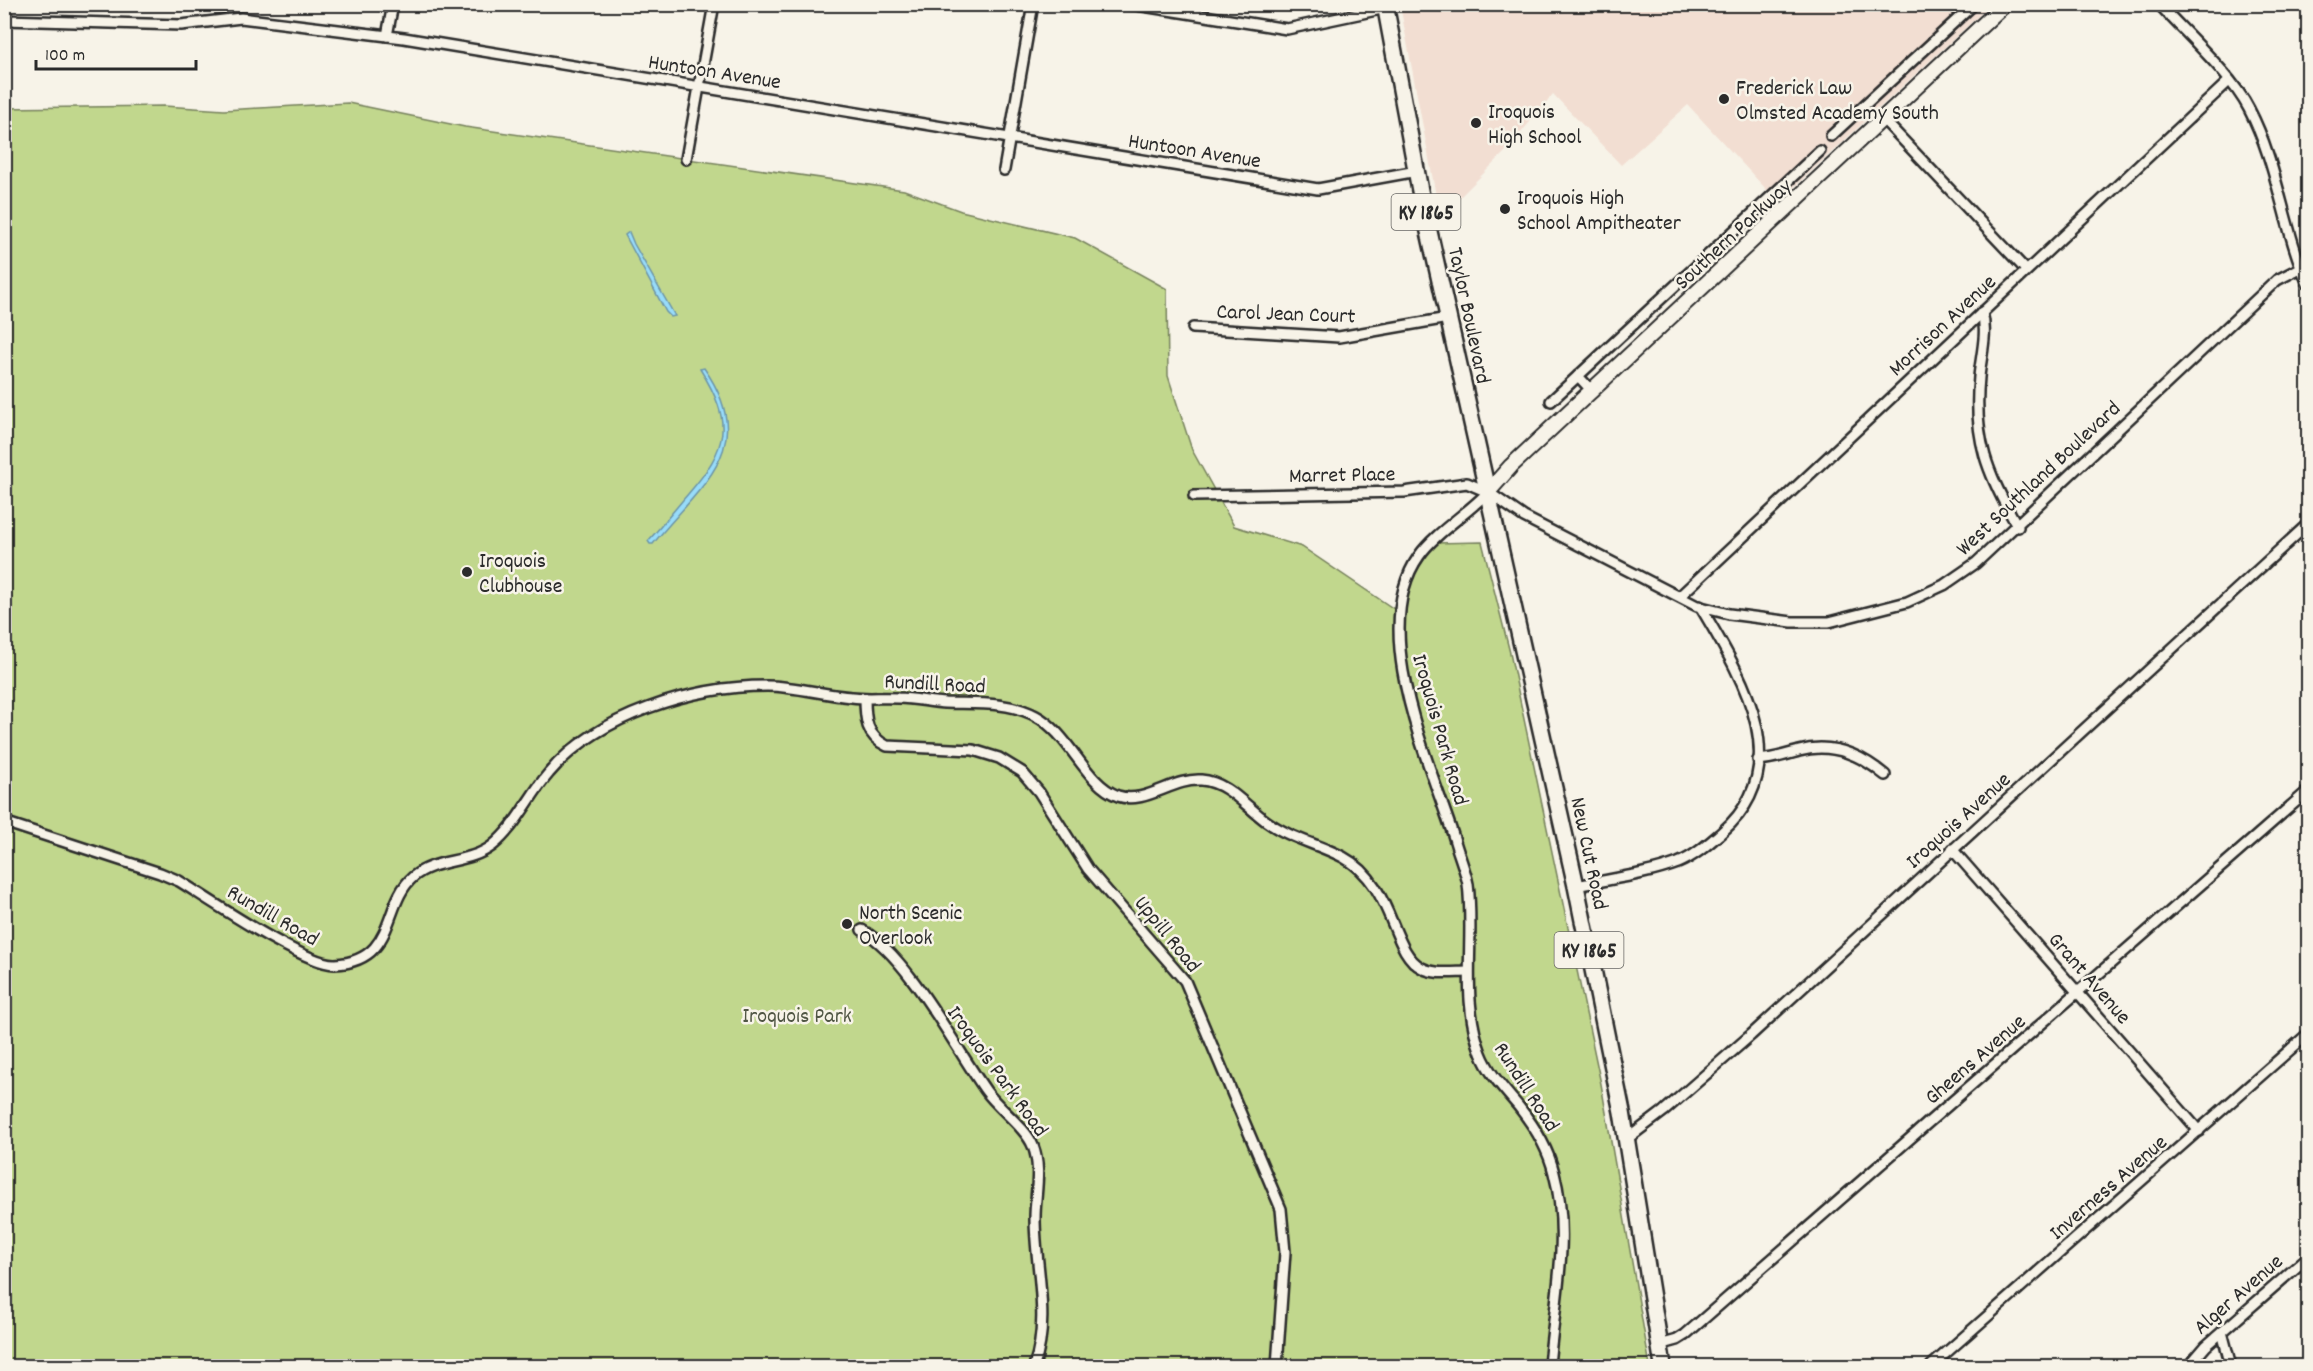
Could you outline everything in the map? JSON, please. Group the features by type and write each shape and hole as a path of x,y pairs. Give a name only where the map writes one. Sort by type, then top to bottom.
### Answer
{"main road":[{"name":"Southern Parkway","path":"1488,492 1511,466 1593,392 2005,4"},
{"name":"Taylor Boulevard","path":"1386,6 1417,171 1488,492"},
{"name":"New Cut Road","path":"1488,492 1575,886 1627,1139 1663,1366"}],"street":[{"path":"387,36 393,4"},
{"path":"686,159 714,4"},
{"path":"1004,170 1033,4"},
{"path":"1130,4 1287,29 1386,6"},
{"path":"1831,136 1974,4"},
{"path":"2159,4 2245,101 2282,199 2294,252 2305,264 2308,284"},
{"name":"Huntoon Avenue","path":"4,20 181,25 241,18 387,36 1318,189 1417,171"},
{"name":"Morrison Avenue","path":"1680,596 2229,81"},
{"path":"1884,119 2026,270"},
{"path":"1551,401 1820,151"},
{"path":"1798,170 1813,185"},
{"name":"West Southland Boulevard","path":"1488,492 1524,517 1700,606 1738,615 1792,622 1829,622 1907,602 1944,585 1976,563 2018,526 2049,493 2277,280 2305,264"},
{"path":"1982,312 1985,329 1977,406 1980,443 1997,490 2018,526"},
{"name":"Carol Jean Court","path":"1193,328 1339,338 1448,318"},
{"path":"1578,376 1593,392"},
{"name":"Marret Place","path":"1194,496 1404,492 1467,483 1488,492"},
{"name":"Iroquois Park Road","path":"1468,972 1467,882 1404,680 1398,627 1405,589 1420,554 1488,492"},
{"name":"Iroquois Avenue","path":"1627,1139 1664,1111 1751,1035 2308,524"},
{"path":"1575,886 1668,866 1701,850 1740,813 1753,785 1758,760 1759,733 1746,689 1700,606"},
{"name":"Rundill Road","path":"4,822 160,873 305,957 324,963 342,963 363,956 382,939 402,891 414,876 426,868 475,855 491,846 503,836 550,771 577,747 604,729 672,699 710,691 767,686 865,698 901,698 1021,709 1052,726 1101,786 1118,796 1136,797 1191,780 1218,784 1279,830 1337,854 1359,867 1382,896 1406,952 1420,967 1437,972 1468,972 1473,1016 1481,1055 1546,1148 1557,1185 1561,1208 1561,1248 1550,1366"},
{"name":"Uppill Road","path":"865,698 867,728 875,739 887,746 973,750 999,758 1022,772 1039,792 1088,869 1185,981 1281,1209 1285,1242 1277,1366"},
{"path":"1758,760 1827,747 1859,757 1885,775"},
{"name":"Gheens Avenue","path":"1659,1345 1685,1335 2308,791"},
{"name":"Grant Avenue","path":"1952,849 2199,1131"},
{"name":"Iroquois Park Road","path":"862,930 893,953 987,1093 1032,1144 1037,1159 1035,1217 1042,1316 1041,1344 1035,1366"},
{"name":"Inverness Avenue","path":"1931,1366 2308,1034"},
{"name":"Alger Avenue","path":"2194,1360 2222,1332 2308,1257"},
{"path":"2222,1332 2231,1366"}],"shaded area":[{"name":"Frederick Law Olmsted Academy South","path":"1400,5 1990,5 1778,202 1688,105 1621,165 1553,94 1505,152 1440,217"}],"green space":[{"name":"Iroquois Park","path":"348,103 465,127 904,190 961,211 1075,238 1167,289 1168,376 1192,450 1234,526 1302,547 1400,613 1405,589 1435,543 1482,542 1510,653 1601,1084 1650,1366 5,1366 5,108 164,106 224,110"}],"water":[{"path":"629,232 675,316 671,317 666,312 625,235"},
{"path":"704,368 720,396 726,421 725,443 718,463 705,483 653,544 650,544 648,541 712,463 718,448 722,434 722,420 711,388 700,369"}],"place":[{"name":"Frederick Law Olmsted Academy South","path":"1724,99"},
{"name":"Iroquois High School","path":"1476,123"},
{"name":"Iroquois High School Ampitheater","path":"1505,209"},
{"name":"Iroquois Clubhouse","path":"467,572"},
{"name":"North Scenic Overlook","path":"847,924"}]}
